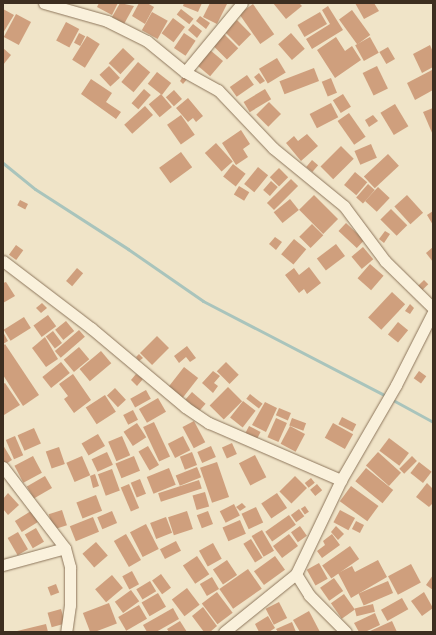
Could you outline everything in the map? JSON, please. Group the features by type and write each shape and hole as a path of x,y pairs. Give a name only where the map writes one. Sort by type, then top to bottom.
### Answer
{"street":[{"path":"44,3 108,21 147,42 185,72 218,90 273,148 344,206 386,261 433,308"},
{"path":"185,72 242,3"},
{"path":"3,261 91,328 185,407 209,423 341,480"},
{"path":"224,632 296,574 341,480 396,385 433,312"},
{"path":"3,467 66,548 70,567 70,605 66,632"},
{"path":"3,564 66,548"},
{"path":"296,574 310,595 346,632"}],"building":[{"path":"99,3 118,3 112,15 97,7"},
{"path":"120,3 134,6 124,24 112,17"},
{"path":"139,3 147,3 154,7 145,24 132,16"},
{"path":"184,3 202,3 198,12 183,6"},
{"path":"210,3 227,4 217,24 203,17"},
{"path":"273,3 299,3 302,6 286,19"},
{"path":"355,3 374,3 379,11 364,19"},
{"path":"253,4 274,34 260,44 239,14"},
{"path":"328,6 343,30 312,49 306,39 330,24 322,10"},
{"path":"3,9 14,15 3,33"},
{"path":"181,9 194,19 189,24 177,15"},
{"path":"352,10 370,35 357,44 339,19"},
{"path":"152,12 168,21 158,39 142,30"},
{"path":"320,12 327,24 304,37 297,25"},
{"path":"16,14 31,22 19,45 4,37"},
{"path":"200,16 210,23 206,29 196,21"},
{"path":"173,18 185,27 174,42 162,33"},
{"path":"237,20 251,34 239,46 225,32"},
{"path":"66,22 79,29 69,48 56,41"},
{"path":"193,24 202,31 197,38 188,30"},
{"path":"222,32 238,48 227,60 211,43"},
{"path":"79,33 85,36 80,46 74,43"},
{"path":"184,33 196,41 186,56 174,48"},
{"path":"291,33 305,49 292,60 278,44"},
{"path":"87,36 100,44 85,68 72,60"},
{"path":"336,37 345,51 352,46 361,60 335,78 317,50"},
{"path":"370,37 379,53 364,61 355,45"},
{"path":"430,45 433,52 433,67 422,73 413,54"},
{"path":"388,47 395,59 386,64 379,52"},
{"path":"3,48 11,55 3,65"},
{"path":"123,48 135,59 120,74 109,63"},
{"path":"210,50 223,61 210,76 197,65"},
{"path":"277,58 286,73 268,83 259,69"},
{"path":"138,62 150,72 134,92 121,82"},
{"path":"109,66 120,78 110,87 99,75"},
{"path":"377,66 388,88 374,95 363,73"},
{"path":"314,68 319,81 284,94 279,81"},
{"path":"432,70 433,90 415,100 407,83"},
{"path":"157,72 171,83 162,95 148,84"},
{"path":"259,73 265,81 260,84 254,77"},
{"path":"184,75 188,78 183,84 180,81"},
{"path":"247,75 254,85 237,97 230,87"},
{"path":"331,78 337,93 328,97 322,82"},
{"path":"91,79 112,93 106,102 121,112 116,119 81,94"},
{"path":"144,89 151,95 138,109 132,103"},
{"path":"265,89 271,99 250,112 244,102"},
{"path":"174,90 182,99 174,106 166,97"},
{"path":"161,94 172,107 160,117 149,104"},
{"path":"343,94 351,107 341,113 333,100"},
{"path":"188,98 203,116 196,122 193,118 188,122 176,108"},
{"path":"269,102 281,114 268,127 256,115"},
{"path":"331,103 338,117 317,128 310,114"},
{"path":"395,104 408,126 394,135 380,113"},
{"path":"145,106 153,115 132,134 124,125"},
{"path":"433,108 433,135 423,112"},
{"path":"349,113 366,137 354,145 338,121"},
{"path":"181,115 195,135 181,144 167,125"},
{"path":"373,115 378,121 369,127 365,120"},
{"path":"241,130 250,144 243,149 248,157 236,165 222,143"},
{"path":"307,134 318,146 301,161 286,143 294,136 298,141"},
{"path":"216,143 233,162 222,172 205,153"},
{"path":"371,144 377,158 360,165 354,151"},
{"path":"341,146 354,159 333,179 320,167"},
{"path":"181,152 192,167 170,183 159,168"},
{"path":"388,154 399,166 375,188 364,177"},
{"path":"312,160 318,165 312,172 306,167"},
{"path":"233,164 246,174 236,186 223,177"},
{"path":"258,167 268,175 254,192 244,184"},
{"path":"279,168 288,177 279,186 270,177"},
{"path":"355,172 367,182 356,195 344,185"},
{"path":"291,179 298,186 274,210 267,203"},
{"path":"271,181 278,187 270,196 263,190"},
{"path":"368,184 375,190 363,203 356,198"},
{"path":"239,186 249,192 244,201 234,195"},
{"path":"378,187 390,198 377,212 365,201"},
{"path":"314,195 338,219 323,234 299,210"},
{"path":"407,195 423,213 410,224 394,206"},
{"path":"290,199 299,210 282,223 274,212"},
{"path":"20,200 28,204 25,209 17,205"},
{"path":"391,209 407,225 397,236 380,220"},
{"path":"433,211 433,225 427,215"},
{"path":"346,223 364,240 357,248 338,231"},
{"path":"312,224 323,235 311,248 299,237"},
{"path":"385,231 390,234 384,243 379,239"},
{"path":"275,237 282,242 276,250 269,244"},
{"path":"294,239 306,249 293,265 281,254"},
{"path":"336,244 345,256 326,270 317,258"},
{"path":"16,245 23,250 16,260 9,255"},
{"path":"363,247 373,259 362,269 352,257"},
{"path":"433,247 433,262 426,253"},
{"path":"370,264 384,276 371,290 358,278"},
{"path":"309,267 321,283 307,294 304,289 299,293 285,275 294,268 299,275"},
{"path":"77,268 83,273 72,286 66,281"},
{"path":"424,280 428,284 422,291 418,286"},
{"path":"6,282 15,296 3,303 3,283"},
{"path":"392,292 405,304 381,330 368,318"},
{"path":"42,303 47,308 41,313 36,308"},
{"path":"410,304 414,308 410,314 405,311"},
{"path":"48,315 56,326 42,337 33,326"},
{"path":"24,317 31,328 11,341 4,330"},
{"path":"66,321 74,331 63,340 55,330"},
{"path":"398,322 408,330 398,343 388,334"},
{"path":"79,330 85,337 61,358 55,351"},
{"path":"53,331 62,343 55,348 46,336"},
{"path":"3,332 8,341 3,344"},
{"path":"157,336 169,348 152,365 140,353"},
{"path":"45,337 58,359 46,367 32,348"},
{"path":"5,344 39,395 23,406 3,375 3,346"},
{"path":"187,346 196,358 190,362 186,357 179,363 174,356"},
{"path":"79,347 89,359 74,372 64,360"},
{"path":"101,351 111,363 90,381 80,369"},
{"path":"139,354 143,358 139,361 136,357"},
{"path":"61,362 70,373 51,388 42,377"},
{"path":"226,362 239,375 230,384 217,371"},
{"path":"184,367 198,378 182,399 168,387"},
{"path":"213,371 220,376 214,383 218,386 213,393 202,383"},
{"path":"419,371 426,376 421,384 414,378"},
{"path":"73,374 91,400 74,413 64,399 68,396 59,384"},
{"path":"136,374 143,379 137,386 131,380"},
{"path":"5,383 20,405 4,415 3,384"},
{"path":"228,387 242,401 224,420 210,405"},
{"path":"115,388 126,400 118,407 107,396"},
{"path":"146,390 151,399 135,407 130,399"},
{"path":"192,392 206,404 199,411 185,400"},
{"path":"250,394 263,404 259,409 246,399"},
{"path":"105,395 116,412 97,424 86,408"},
{"path":"158,398 166,412 147,423 139,409"},
{"path":"243,401 256,411 243,427 230,418"},
{"path":"265,402 277,408 266,432 252,425"},
{"path":"279,408 291,413 288,420 276,415"},
{"path":"133,410 138,420 128,425 123,415"},
{"path":"342,417 356,424 353,431 338,424"},
{"path":"276,418 287,423 278,442 267,437"},
{"path":"292,418 306,423 303,431 289,426"},
{"path":"194,421 205,442 194,448 183,427"},
{"path":"154,422 170,456 159,462 143,427"},
{"path":"137,423 146,437 133,446 124,432"},
{"path":"333,423 353,434 345,449 325,438"},
{"path":"249,426 261,432 256,442 244,436"},
{"path":"290,426 305,434 296,452 281,444"},
{"path":"34,428 41,444 24,451 18,435"},
{"path":"98,434 105,446 89,456 82,444"},
{"path":"15,436 23,455 14,459 6,440"},
{"path":"122,436 130,455 116,461 108,442"},
{"path":"183,436 190,450 175,458 168,444"},
{"path":"389,438 409,453 399,466 379,451"},
{"path":"232,443 237,454 227,458 222,447"},
{"path":"3,445 12,460 4,465 3,463"},
{"path":"148,446 159,465 149,471 138,452"},
{"path":"211,446 216,457 202,463 197,452"},
{"path":"59,447 65,464 52,469 46,452"},
{"path":"107,452 113,465 98,472 92,459"},
{"path":"192,452 197,465 185,470 180,457"},
{"path":"378,452 401,473 389,486 366,465"},
{"path":"255,455 266,477 250,485 239,463"},
{"path":"33,456 42,473 23,483 14,466"},
{"path":"82,456 90,475 75,482 66,463"},
{"path":"134,456 140,471 121,478 115,463"},
{"path":"412,456 417,461 404,474 399,469"},
{"path":"217,462 229,497 212,503 200,468"},
{"path":"419,462 432,472 423,483 410,473"},
{"path":"197,467 201,477 180,486 176,476"},
{"path":"169,468 176,485 153,494 147,477"},
{"path":"366,468 393,490 383,503 355,481"},
{"path":"112,469 120,491 106,496 98,474"},
{"path":"95,474 99,486 93,488 90,476"},
{"path":"45,476 52,488 34,499 27,486"},
{"path":"295,476 307,488 291,504 279,492"},
{"path":"311,478 315,483 309,488 305,483"},
{"path":"140,479 146,494 137,498 131,483"},
{"path":"199,480 202,489 161,502 158,493"},
{"path":"427,483 433,489 433,503 429,507 416,497"},
{"path":"129,484 139,508 131,511 121,488"},
{"path":"317,484 322,490 315,496 310,490"},
{"path":"351,486 379,506 367,521 340,501"},
{"path":"205,492 209,506 197,510 193,496"},
{"path":"8,493 19,505 8,515 3,509 3,499"},
{"path":"277,493 287,508 271,519 261,504"},
{"path":"96,495 102,511 82,518 76,503"},
{"path":"242,503 246,507 240,511 236,507"},
{"path":"234,504 240,516 226,523 220,511"},
{"path":"305,506 309,512 305,515 301,509"},
{"path":"256,507 263,522 249,529 241,514"},
{"path":"299,509 304,516 296,522 291,515"},
{"path":"62,510 67,525 54,530 49,514"},
{"path":"340,510 355,518 348,530 333,522"},
{"path":"31,511 38,522 22,532 15,521"},
{"path":"112,511 117,523 102,529 97,517"},
{"path":"187,511 193,529 174,535 168,517"},
{"path":"208,511 213,524 202,528 197,515"},
{"path":"289,515 296,525 272,541 265,532"},
{"path":"93,517 99,532 76,541 70,526"},
{"path":"166,517 172,533 156,539 150,523"},
{"path":"240,520 246,534 228,541 223,527"},
{"path":"356,521 364,525 360,533 352,529"},
{"path":"146,524 159,549 143,557 130,532"},
{"path":"300,526 307,536 298,542 291,532"},
{"path":"336,526 344,534 338,540 331,532"},
{"path":"36,528 44,542 33,548 25,534"},
{"path":"262,530 274,551 264,557 252,536"},
{"path":"18,532 28,549 18,555 8,538"},
{"path":"126,534 141,560 129,567 114,541"},
{"path":"289,534 298,546 282,558 273,546"},
{"path":"332,534 340,545 322,558 317,551 325,545 323,541"},
{"path":"251,539 263,558 255,562 243,544"},
{"path":"176,541 181,551 165,559 160,549"},
{"path":"96,542 108,556 94,567 82,554"},
{"path":"213,543 222,559 208,567 199,551"},
{"path":"350,546 359,559 331,579 322,566"},
{"path":"197,556 209,574 195,584 183,566"},
{"path":"275,556 285,570 264,585 254,571"},
{"path":"227,560 237,575 223,584 213,570"},
{"path":"378,560 387,577 351,598 338,573 352,566 355,572"},
{"path":"319,563 328,579 315,586 307,570"},
{"path":"411,564 421,583 398,595 388,576"},
{"path":"248,569 262,589 233,609 219,589"},
{"path":"132,571 139,584 129,589 122,576"},
{"path":"161,574 171,588 162,594 152,580"},
{"path":"112,575 123,588 106,602 95,589"},
{"path":"433,575 433,590 426,585"},
{"path":"212,577 219,589 207,596 200,584"},
{"path":"334,578 343,591 329,601 320,588"},
{"path":"150,581 156,591 142,600 136,589"},
{"path":"388,581 393,593 364,605 359,594"},
{"path":"56,584 59,592 51,596 48,587"},
{"path":"187,588 200,605 184,616 172,599"},
{"path":"131,590 139,601 123,613 115,602"},
{"path":"217,592 233,613 217,624 202,603"},
{"path":"424,592 433,608 422,616 411,601"},
{"path":"158,593 166,607 150,616 142,602"},
{"path":"344,594 355,610 342,619 331,603"},
{"path":"402,598 408,609 387,621 381,610"},
{"path":"279,602 287,618 274,625 266,609"},
{"path":"109,603 117,624 95,632 90,632 83,613"},
{"path":"373,604 375,612 356,616 355,609"},
{"path":"139,605 147,619 126,631 118,617"},
{"path":"203,607 217,626 210,632 204,632 192,616"},
{"path":"173,608 179,619 156,632 147,632 143,625"},
{"path":"61,609 65,623 52,627 48,613"},
{"path":"309,611 320,632 300,632 293,620"},
{"path":"375,613 380,625 365,632 359,632 354,623"},
{"path":"268,616 275,628 269,632 259,632 255,624"},
{"path":"180,621 187,632 169,632 167,629"},
{"path":"392,621 397,632 368,632"},
{"path":"292,622 296,632 278,632 276,629"},
{"path":"46,624 48,632 17,632 17,631"}],"waterway":[{"path":"3,163 35,189 128,249 203,301 386,396"},
{"path":"391,399 433,422"}]}
